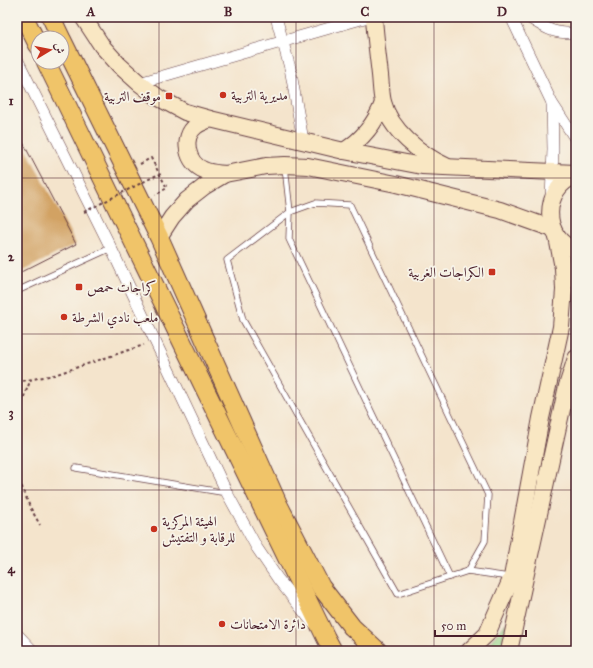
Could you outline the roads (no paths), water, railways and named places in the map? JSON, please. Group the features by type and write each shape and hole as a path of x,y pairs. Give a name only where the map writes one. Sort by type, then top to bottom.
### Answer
{"main road":[{"path":"24,17 30,30"},
{"path":"51,17 58,30"},
{"path":"83,17 102,46 138,84 159,98 185,112 344,151 422,166 553,171 576,174"},
{"path":"374,17 375,37 384,103 392,120 413,145 434,160 451,168"},
{"path":"70,55 159,237 278,504 321,587 352,627 378,651"},
{"path":"50,70 329,644"},
{"path":"344,151 368,131 375,122 384,103"},
{"path":"210,119 196,126 190,133 187,142 188,150 193,162 203,170 225,174"},
{"path":"159,237 187,200 205,186 225,174 285,164 308,166 396,184 500,210 555,233 564,244 576,250"},
{"path":"469,651 487,634 512,577 541,418 561,327 564,290 563,268 555,233 550,220 549,210 551,200 558,187 576,174"},
{"path":"509,651 573,394 576,358"}],"street":[{"path":"276,17 290,68 303,140"},
{"path":"138,84 368,17"},
{"path":"511,17 552,103 576,140"},
{"path":"528,17 548,30 562,34 576,33"},
{"path":"17,59 111,248 227,493 265,560 329,644"},
{"path":"551,200 553,171 552,103"},
{"path":"17,634 33,651"}],"lane":[{"path":"285,164 290,212 289,239 450,577"},
{"path":"468,571 485,541 488,496 350,205 315,203 290,212 227,260 243,320 398,594 468,571 512,577"},
{"path":"17,291 111,248"},
{"path":"76,468 227,493"}],"place":[{"name":"مديرية التربية","path":"223,95"},
{"name":"موقف التربية","path":"169,96"},
{"name":"الكراجات الغربية","path":"492,272"},
{"name":"كراجات حمص","path":"79,287"},
{"name":"ملعب نادي الشرطة","path":"64,317"},
{"name":"الهيئة المركزية للرقابة و التفتيش","path":"154,529"},
{"name":"دائرة الامتحانات","path":"222,624"}]}
